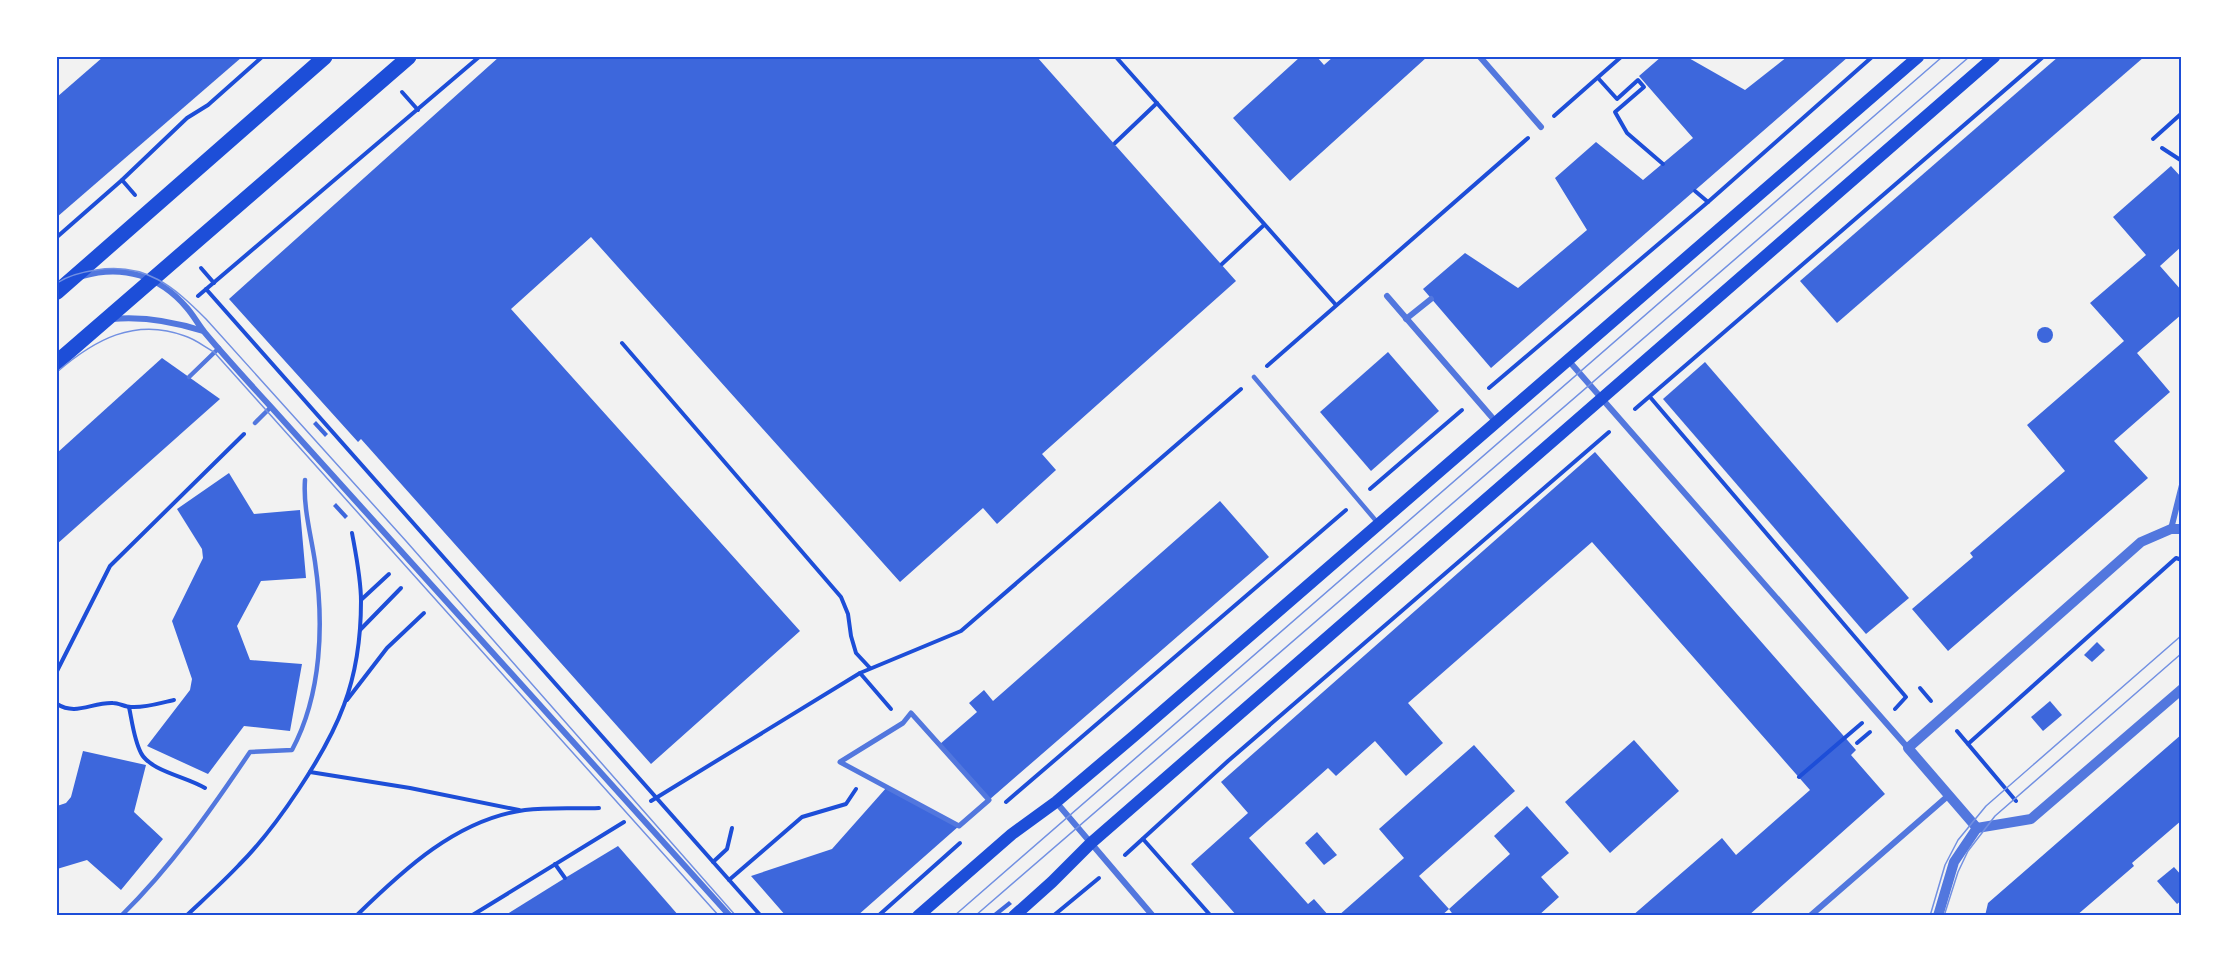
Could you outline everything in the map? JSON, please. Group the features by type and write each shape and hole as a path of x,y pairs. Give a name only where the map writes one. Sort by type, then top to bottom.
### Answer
{"main road":[{"path":"57,292 325,57"},
{"path":"57,362 409,57"},
{"path":"918,916 1012,834 1056,802 1918,57"},
{"path":"1014,916 1052,882 1090,843 1994,57"}],"street":[{"path":"1480,57 1541,127"},
{"path":"71,279 111,271 138,274 153,279 168,289 271,407 730,916"},
{"path":"1387,296 1496,423"},
{"path":"1406,319 1431,299"},
{"path":"108,320 128,318 158,320 203,331"},
{"path":"1568,360 1977,828"},
{"path":"1908,748 2141,542 2177,529 2182,486"},
{"path":"1938,916 1954,861 1977,828 2031,819 2182,689"},
{"path":"911,713 988,800 960,826 887,787 840,762 903,723 911,713"},
{"path":"1810,916 1949,795"},
{"path":"1056,802 1153,916"}],"lane":[{"path":"189,377 219,348"},
{"path":"1254,377 1379,524"},
{"path":"255,423 271,407"},
{"path":"121,916 193,835 250,752 292,750 303,729 312,693 319,644 316,571 303,498 304,480"}],"path":[{"path":"57,237 122,180 187,118 208,105 262,57"},
{"path":"479,57 206,289 761,916"},
{"path":"1116,57 1336,305"},
{"path":"471,916 617,827 655,797 870,668 961,631 1621,57"},
{"path":"1002,806 1708,202 1872,57"},
{"path":"1053,916 1112,867 1237,753 2043,57"},
{"path":"1598,78 1617,99 1638,80 1644,87 1616,112 1627,133 1663,164"},
{"path":"1115,143 1157,104"},
{"path":"2153,139 2182,113"},
{"path":"2162,148 2182,161"},
{"path":"122,180 149,210"},
{"path":"1695,191 1708,202"},
{"path":"1222,264 1264,225"},
{"path":"186,251 214,283"},
{"path":"622,343 841,597 848,614 856,652 870,668"},
{"path":"1650,397 1906,697"},
{"path":"57,671 110,566 255,423"},
{"path":"1968,744 2176,558 2182,560"},
{"path":"361,600 389,574"},
{"path":"360,630 401,588"},
{"path":"344,705 380,656 424,613"},
{"path":"57,704 76,711 94,704 114,703 129,707 147,707 174,699"},
{"path":"129,707 140,751 145,759 162,770 200,784"},
{"path":"1799,777 1875,711"},
{"path":"1964,740 2002,785"},
{"path":"310,772 410,788 523,810"},
{"path":"729,880 802,817 846,804 851,798"},
{"path":"356,916 427,853 465,829 495,816 523,810 599,808"},
{"path":"713,861 726,849 732,828"},
{"path":"1143,839 1211,916"},
{"path":"878,916 962,841"},
{"path":"555,864 565,878"}],"building":[{"path":"103,57 242,57 57,217 57,97"},
{"path":"499,57 1037,57 1236,281 1042,454 1056,470 997,524 983,508 900,582 591,237 511,309 800,631 651,764 361,439 358,442 229,299"},
{"path":"1300,57 1317,57 1324,65 1333,57 1427,57 1290,181 1233,118"},
{"path":"1661,57 1687,57 1745,90 1787,57 1848,57 1491,368 1423,289 1465,253 1518,288 1587,230 1555,178 1596,142 1643,180 1693,138 1639,76"},
{"path":"2058,57 2144,57 1837,323 1800,281"},
{"path":"2171,166 2182,178 2182,246 2160,266 2182,291 2182,314 2137,353 2170,392 2114,441 2148,478 1948,651 1912,609 1973,557 1970,553 2065,471 2027,425 2124,341 2090,303 2146,255 2113,217"},
{"path":"2045,327 2053,335 2045,343 2037,335"},
{"path":"1388,352 1439,411 1371,471 1320,412"},
{"path":"162,358 220,399 57,544 57,453"},
{"path":"1705,362 1909,598 1866,634 1663,399"},
{"path":"316,421 328,434 325,437 313,424"},
{"path":"1595,452 1856,750 1851,755 1885,794 1748,916 1632,916 1722,838 1736,855 1810,790 1592,542 1408,703 1443,743 1406,776 1375,741 1336,776 1328,768 1249,838 1308,904 1314,899 1329,916 1237,916 1191,864 1248,813 1221,782"},
{"path":"229,473 254,514 300,510 306,578 261,581 237,626 250,660 302,664 290,731 244,726 208,774 147,746 190,690 192,679 172,621 203,558 202,549 177,509"},
{"path":"1220,501 1269,557 989,800 940,744 977,712 969,703 984,690 993,701"},
{"path":"336,503 348,516 345,519 333,506"},
{"path":"2097,642 2105,650 2092,662 2084,655"},
{"path":"2050,701 2062,715 2043,731 2031,717"},
{"path":"2182,734 2182,820 2132,863 2134,866 2076,916 1985,916 1988,903"},
{"path":"1634,740 1679,791 1610,853 1565,802"},
{"path":"1474,745 1515,791 1419,876 1449,909 1441,916 1338,916 1404,858 1379,829"},
{"path":"83,751 146,765 134,812 163,839 121,890 87,860 57,869 57,806 66,803 71,797"},
{"path":"887,787 959,826 857,916 786,916 751,876 832,849"},
{"path":"1527,806 1569,853 1541,877 1559,897 1538,916 1454,916 1449,909 1510,854 1494,836"},
{"path":"1317,832 1337,855 1324,865 1305,843"},
{"path":"618,846 679,916 504,916 565,878"},
{"path":"2174,867 2182,876 2182,900 2177,904 2157,881"},
{"path":"1009,901 1012,904 997,916 994,913"}],"tram line":[{"path":"954,916 1942,57"},
{"path":"975,916 1969,57"},
{"path":"57,283 71,276 91,271 114,268 130,270 158,280 194,307 406,541 736,916"},
{"path":"57,372 86,350 116,335 132,331 149,329 167,331 189,337 214,352 719,916"},
{"path":"1930,916 1945,865 1958,840 1986,806 2182,635"},
{"path":"1944,916 1958,872 1968,851 1995,816 2182,653"}]}
